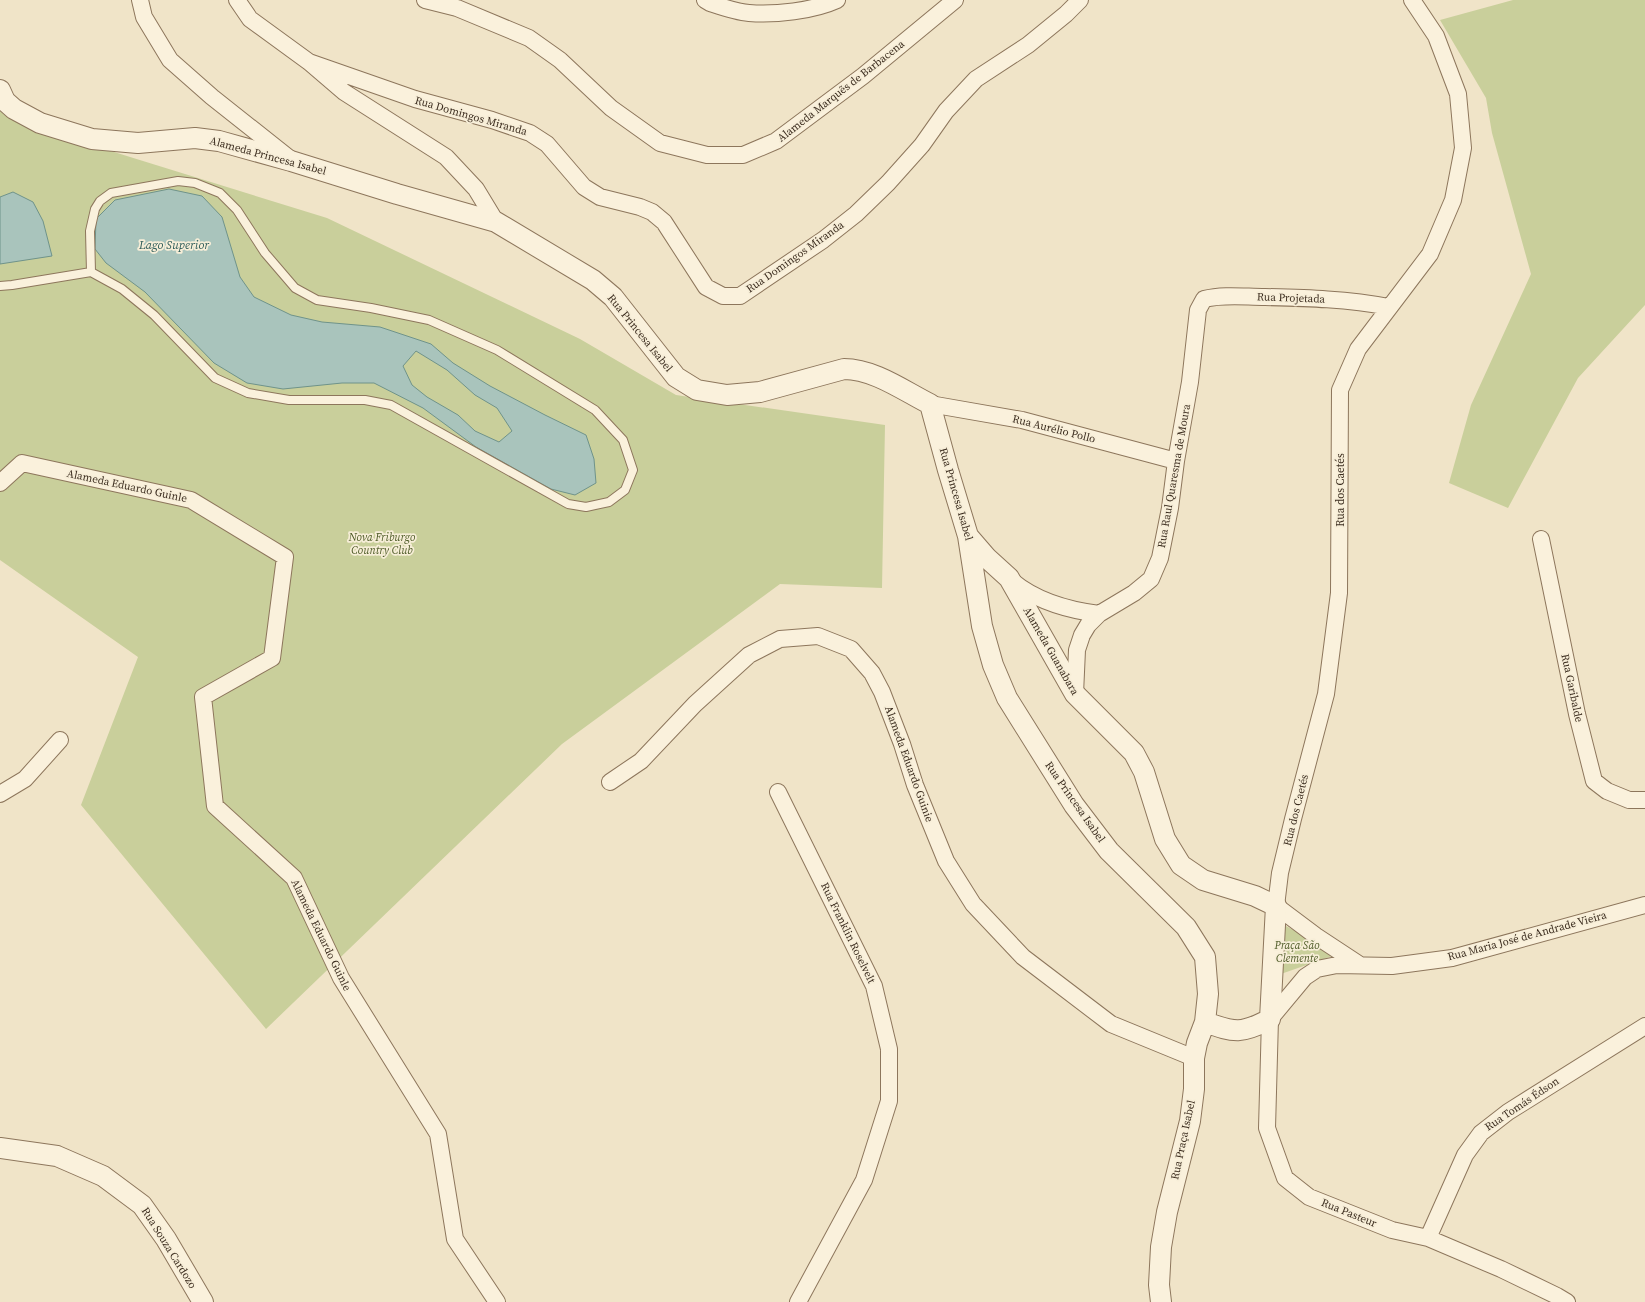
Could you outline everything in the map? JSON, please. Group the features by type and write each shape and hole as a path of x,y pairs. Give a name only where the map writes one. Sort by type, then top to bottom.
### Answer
{"street":[{"path":"140,0 144,17 170,60 212,98 292,161"},
{"path":"237,0 250,19 309,62 344,92 446,157 476,188 496,222"},
{"name":"Alameda Marquẽs de Barbacena","path":"425,0 457,8 529,38 560,60 611,108 660,143 707,155 743,155 776,142 863,76 955,0"},
{"path":"704,0 748,13 782,13 826,5 837,0"},
{"name":"Rua Domingos Miranda","path":"309,62 415,100 492,120 530,133 547,144 584,187 600,197 640,207 652,212 664,222 706,287 723,296 740,296 823,240 856,214 888,183 922,145 946,111 976,79 1028,45 1066,14 1080,0"},
{"name":"Rua dos Caetés","path":"1270,1019 1276,906 1280,873 1326,694 1339,593 1340,390 1358,349 1430,254 1453,200 1463,148 1458,94 1436,36 1412,0"},
{"name":"Alameda Princesa Isabel","path":"0,90 6,101 14,109 40,123 92,139 138,143 195,138 219,141 292,161 397,194 496,222"},
{"name":"Rua Princesa Isabel","path":"496,222 593,280 613,297 676,377 697,390 727,395 760,392 844,368 868,372 930,404 968,536 982,626 993,666 1007,698 1074,806 1109,851 1186,927 1205,957 1208,994 1206,1022"},
{"name":"Rua Projetada","path":"1198,310 1204,299 1216,296 1358,301 1389,307"},
{"name":"Rua Raul Quaresma de Moura","path":"1075,694 1078,650 1088,625 1099,614 1134,593 1151,579 1160,558 1170,508 1176,461 1190,382 1198,310"},
{"name":"Rua Aurélio Pollo","path":"930,404 1022,420 1176,461"},
{"name":"Alameda Eduardo Guinle","path":"0,483 22,463 191,500 285,557 272,658 203,697 215,806 294,878 341,978 438,1134 455,1239 497,1302"},
{"name":"Alameda Guanabara","path":"968,536 987,558 1009,578 1075,694 1134,752 1144,772 1165,839 1181,865 1204,880 1254,896 1276,906"},
{"name":"Rua Garibalde","path":"1541,539 1577,714 1594,781 1606,791 1629,800 1645,800"},
{"path":"1009,578 1025,591 1042,599 1070,609 1099,614"},
{"name":"Alameda Eduardo Guinie","path":"610,782 641,761 695,704 749,655 780,639 818,636 851,649 872,674 882,692 902,744 915,785 946,861 973,904 1023,957 1111,1024 1194,1058"},
{"path":"0,794 25,779 60,740"},
{"name":"Rua Franklin Roselvelt","path":"778,792 874,986 889,1049 889,1101 864,1180 798,1302"},
{"name":"Rua Maria José de Andrade Vieira","path":"1270,1019 1305,977 1317,969 1337,965 1392,966 1452,958 1645,905"},
{"path":"1276,906 1316,936 1360,965"},
{"path":"1206,1022 1223,1029 1237,1030 1251,1029 1270,1019"},
{"name":"Rua Pasteur","path":"1270,1019 1267,1128 1285,1178 1309,1197 1392,1230 1428,1238 1501,1269 1567,1302"},
{"name":"Rua Praça Isabel","path":"1161,1302 1159,1285 1161,1247 1167,1212 1190,1121 1194,1089 1194,1058 1206,1022"},
{"name":"Rua Tomás Édson","path":"1428,1238 1465,1154 1481,1132 1508,1112 1645,1026"},
{"name":"Rua Souza Cardozo","path":"0,1148 56,1156 103,1176 142,1205 166,1239 203,1302"}],"lane":[{"path":"0,286 91,272 122,289 154,315 215,378 248,393 289,400 365,400 391,405 568,504 586,507 609,502 625,490 633,470 623,440 596,410 497,350 429,320 371,308 318,300 295,288 265,254 237,210 220,193 195,183 178,181 111,193 100,200 95,209 90,231 91,272"}],"green space":[{"path":"1513,0 1645,0 1645,305 1578,378 1508,508 1449,483 1471,405 1531,274 1492,133 1486,98 1440,20"},
{"name":"Nova Friburgo Country Club","path":"0,99 72,139 327,218 580,339 676,395 885,425 882,588 780,584 562,744 266,1029 81,805 138,657 0,560"},
{"name":"Praça São Clemente","path":"1284,925 1338,954 1278,975"}],"water":[{"name":"Lago Superior","path":"169,189 202,196 222,217 240,277 254,297 291,315 322,322 380,327 431,344 453,363 490,386 586,435 594,459 596,483 575,495 551,489 476,447 423,408 374,383 342,383 283,389 247,383 214,363 145,292 106,263 95,249 96,219 115,200","holes":["416,351 447,370 475,395 497,408 512,431 499,442 475,431 458,415 427,397 412,385 403,366"]},
{"path":"13,192 33,202 43,221 52,256 0,264 0,197"}]}
